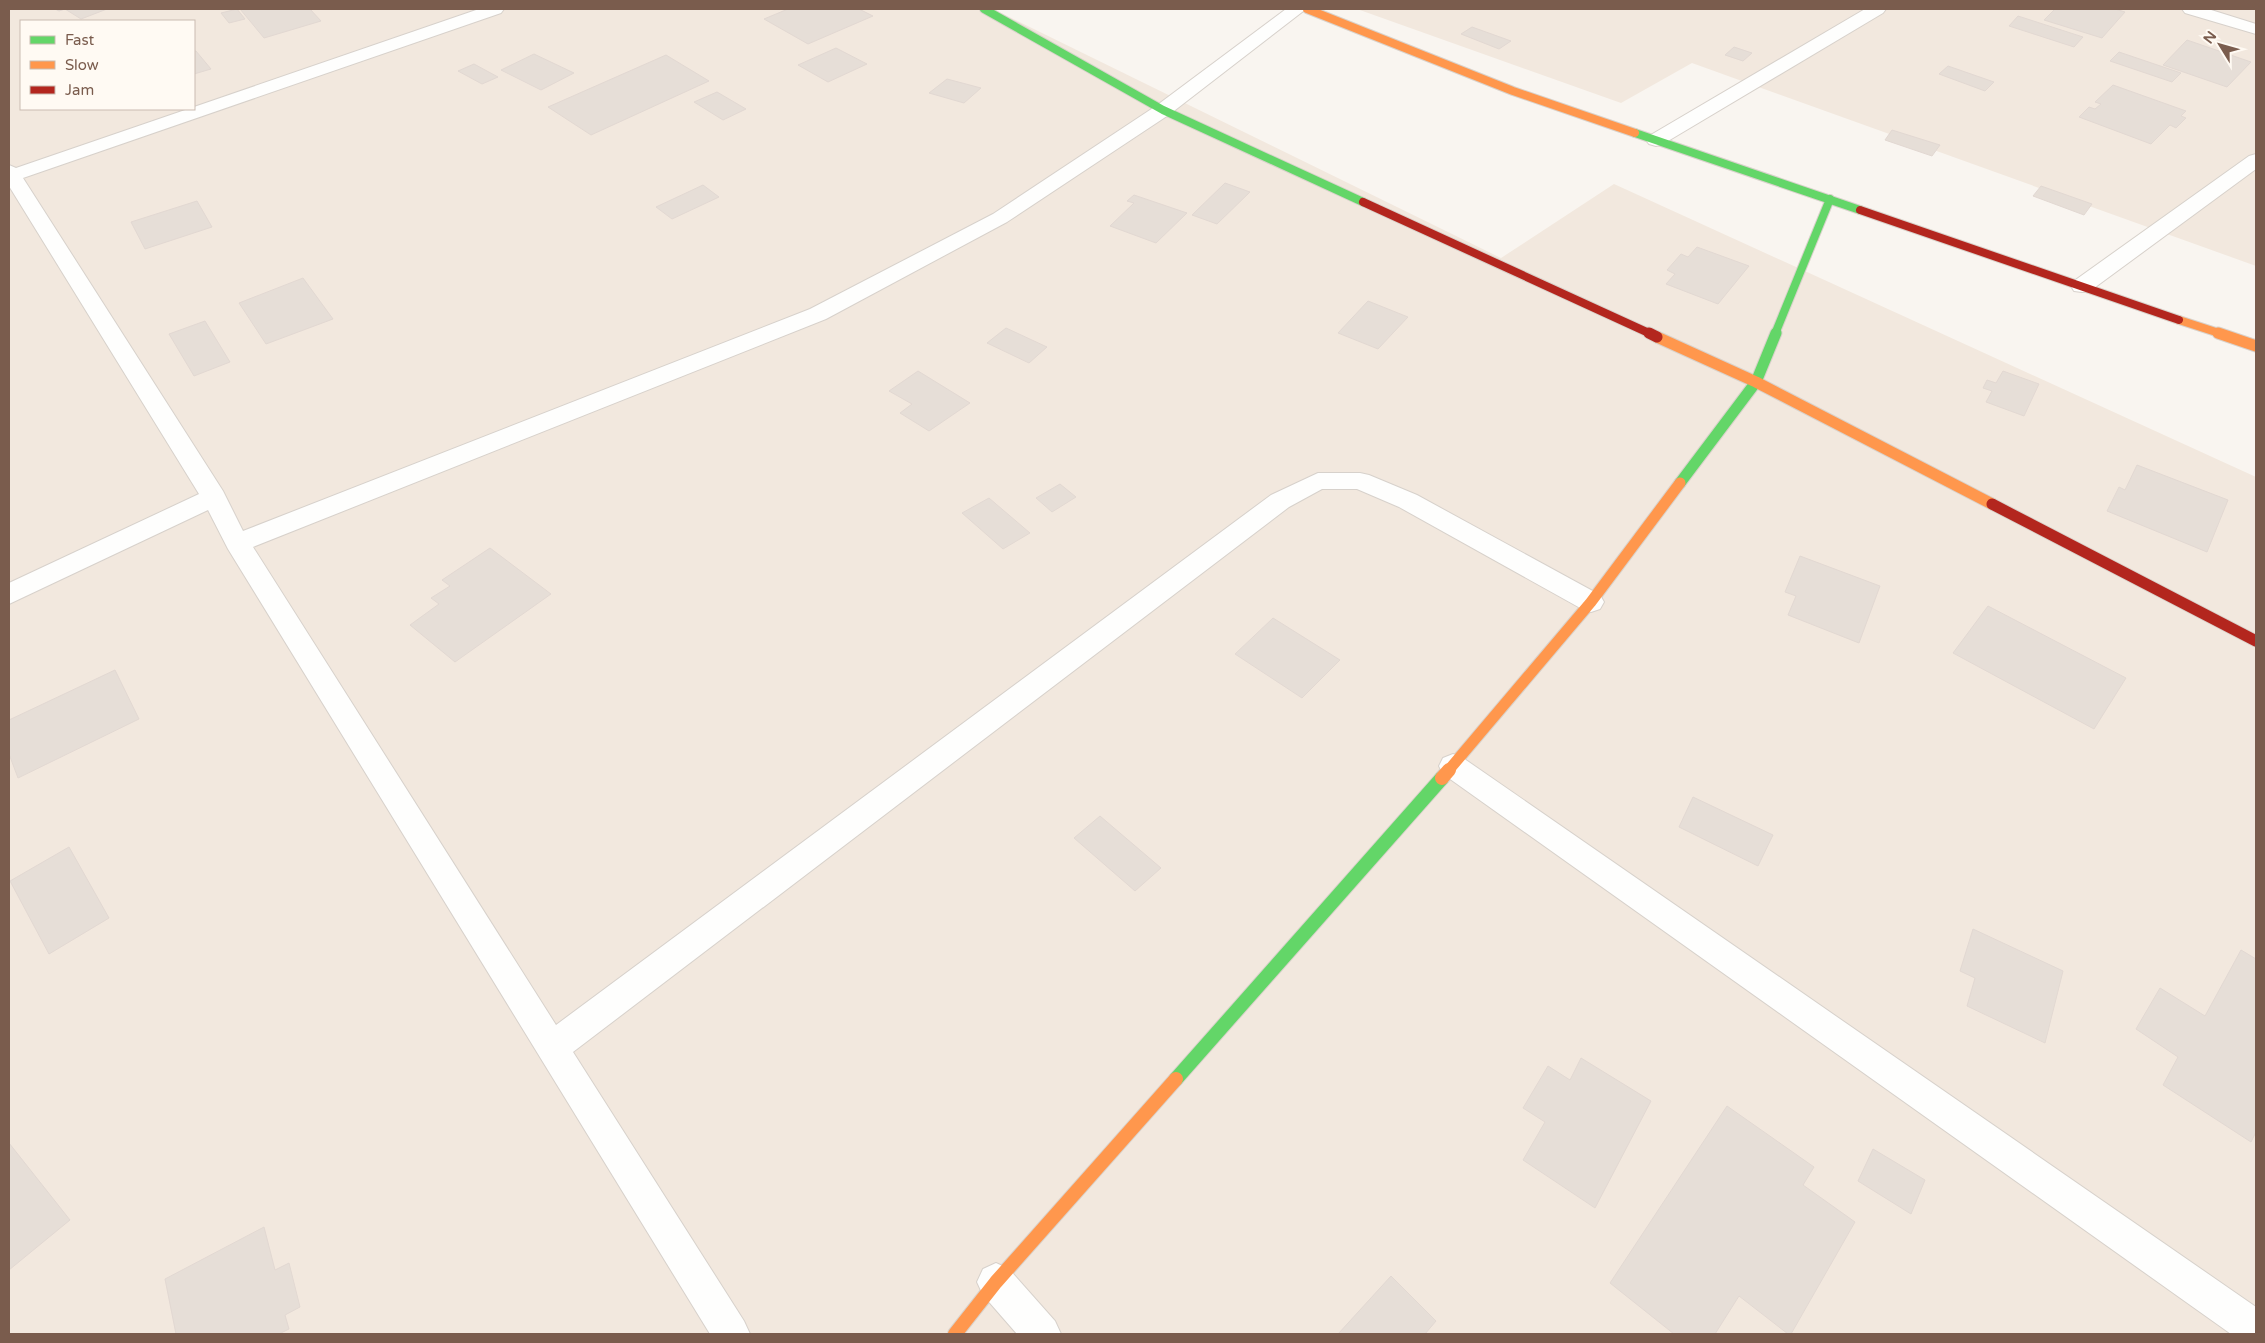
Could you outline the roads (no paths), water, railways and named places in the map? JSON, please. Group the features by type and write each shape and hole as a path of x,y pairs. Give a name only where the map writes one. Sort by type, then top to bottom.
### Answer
{"street":[{"path":"495,9 10,173 214,497 237,543 731,1334"},
{"path":"984,9 1163,110 1756,382 2256,641"},
{"path":"237,543 818,314 1000,218 1163,110 1297,9"},
{"path":"1307,9 1514,91 2256,346"},
{"path":"1656,140 1877,9"},
{"path":"2191,9 2256,29"},
{"path":"2082,286 2256,160"},
{"path":"955,1334 996,1282 1453,766 1591,602 1756,382 1830,199"},
{"path":"553,1047 1280,500 1318,482 1360,481 1408,501 1591,602"},
{"path":"9,594 214,497"},
{"path":"1453,766 2256,1329"},
{"path":"996,1282 1042,1334"}]}
